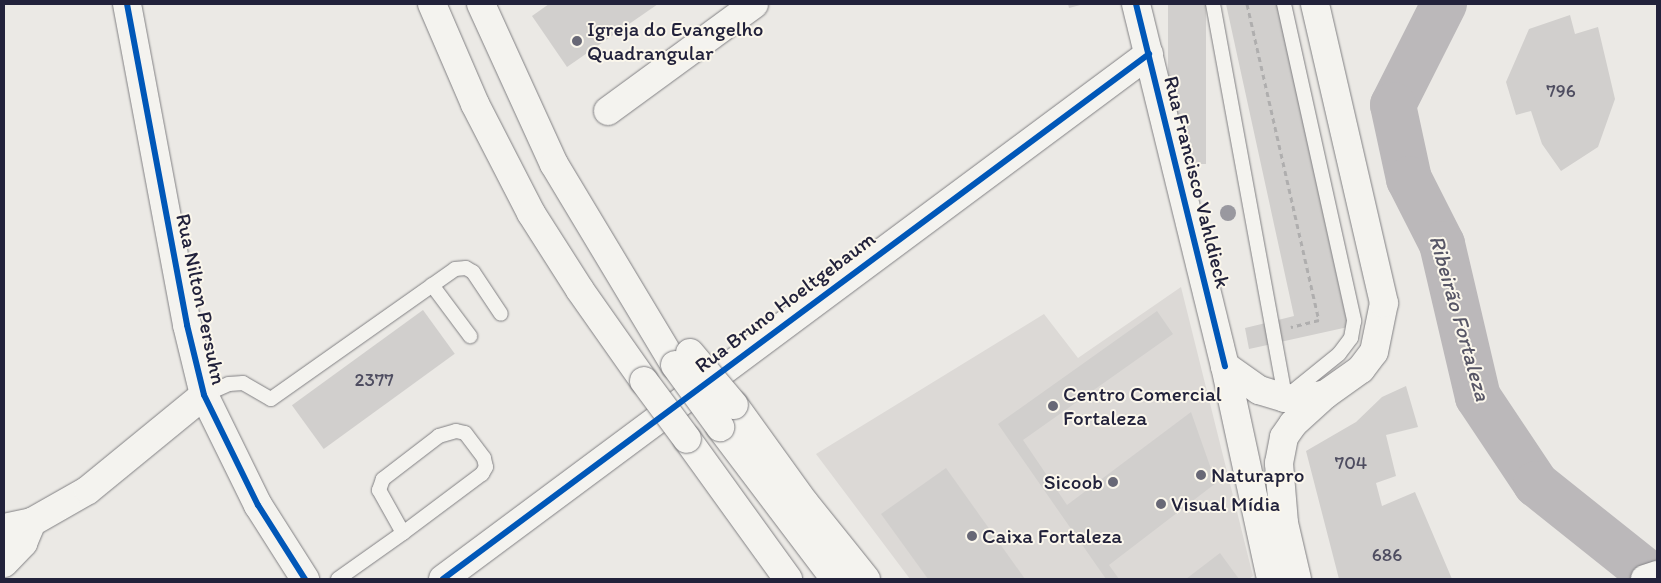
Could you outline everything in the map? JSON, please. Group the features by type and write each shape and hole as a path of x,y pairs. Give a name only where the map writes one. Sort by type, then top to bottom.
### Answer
{"main road":[{"name":"Rua Nilton Persuhn","path":"127,4 187,325 204,395 258,505 305,579"},
{"path":"432,4 475,104 532,213 580,290 788,579"},
{"path":"481,4 554,164 600,245 727,416 835,579"},
{"path":"608,111 754,4"},
{"path":"1297,579 1284,523 1279,463 1284,437 1293,424 1326,394 1360,369 1374,352 1384,304 1315,4"},
{"name":"Rua Francisco Vahldieck","path":"1137,5 1226,366 1271,579"},
{"name":"Rua Bruno Hoeltgebaum","path":"443,579 1149,54"},
{"path":"1226,366 1259,390 1285,398 1301,399 1326,394"},
{"path":"4,528 32,522 88,490 204,395"},
{"path":"727,416 804,502 866,579"},
{"path":"4,563 23,543 32,522"},
{"path":"1645,579 1657,575"}],"lane":[{"path":"1213,4 1285,398 1293,424"},
{"path":"1284,4 1354,321 1351,338 1339,354 1285,398"},
{"path":"204,395 230,384 243,383 271,399 455,268 466,268 501,314"},
{"path":"432,285 470,336"},
{"path":"338,579 402,533 482,474 486,467 484,458 465,433 456,431 439,436 383,480 379,490 402,533"}],"path":[{"path":"1247,4 1319,320 1274,330"}],"shaded area":[{"name":"Centro Comercial Fortaleza","path":"1181,287 1253,576 1249,579 910,579 816,454 1044,314 1078,358"}],"building":[{"name":"Igreja do Evangelho Quadrangular","path":"549,4 658,4 567,67 532,16"},
{"path":"1068,4 1084,4 1069,8"},
{"path":"1168,4 1206,4 1206,164 1168,164"},
{"path":"1226,4 1277,4 1348,327 1249,349 1245,328 1294,316"},
{"path":"1570,15 1575,34 1598,27 1615,99 1598,147 1561,171 1542,144 1531,111 1516,115 1506,82 1529,29"},
{"path":"423,310 455,354 324,449 292,405"},
{"path":"1157,311 1173,334 1023,440 1067,505 1191,412 1216,483 1109,565 1119,579 1106,579 998,424"},
{"path":"1406,386 1418,427 1386,435 1396,476 1376,483 1382,506 1415,492 1452,579 1339,579 1306,451 1356,422 1382,397"},
{"path":"946,468 1025,579 928,579 881,514"},
{"path":"1220,553 1239,579 1186,579"}],"waterway":[{"name":"Ribeirão Fortaleza","path":"1444,4 1393,105 1409,179 1442,244 1478,397 1536,484 1655,579"}],"cycle path":[{"path":"127,4 187,325 204,395 258,505 305,579"},
{"path":"1136,4 1225,366"},
{"path":"443,579 1149,54"}],"place":[{"name":"Igreja do Evangelho Quadrangular","path":"577,41"},
{"name":"Centro Comercial Fortaleza","path":"1053,406"},
{"name":"Naturapro","path":"1201,475"},
{"name":"Sicoob","path":"1113,482"},
{"name":"Visual Mídia","path":"1161,504"},
{"name":"Caixa Fortaleza","path":"972,536"}]}
